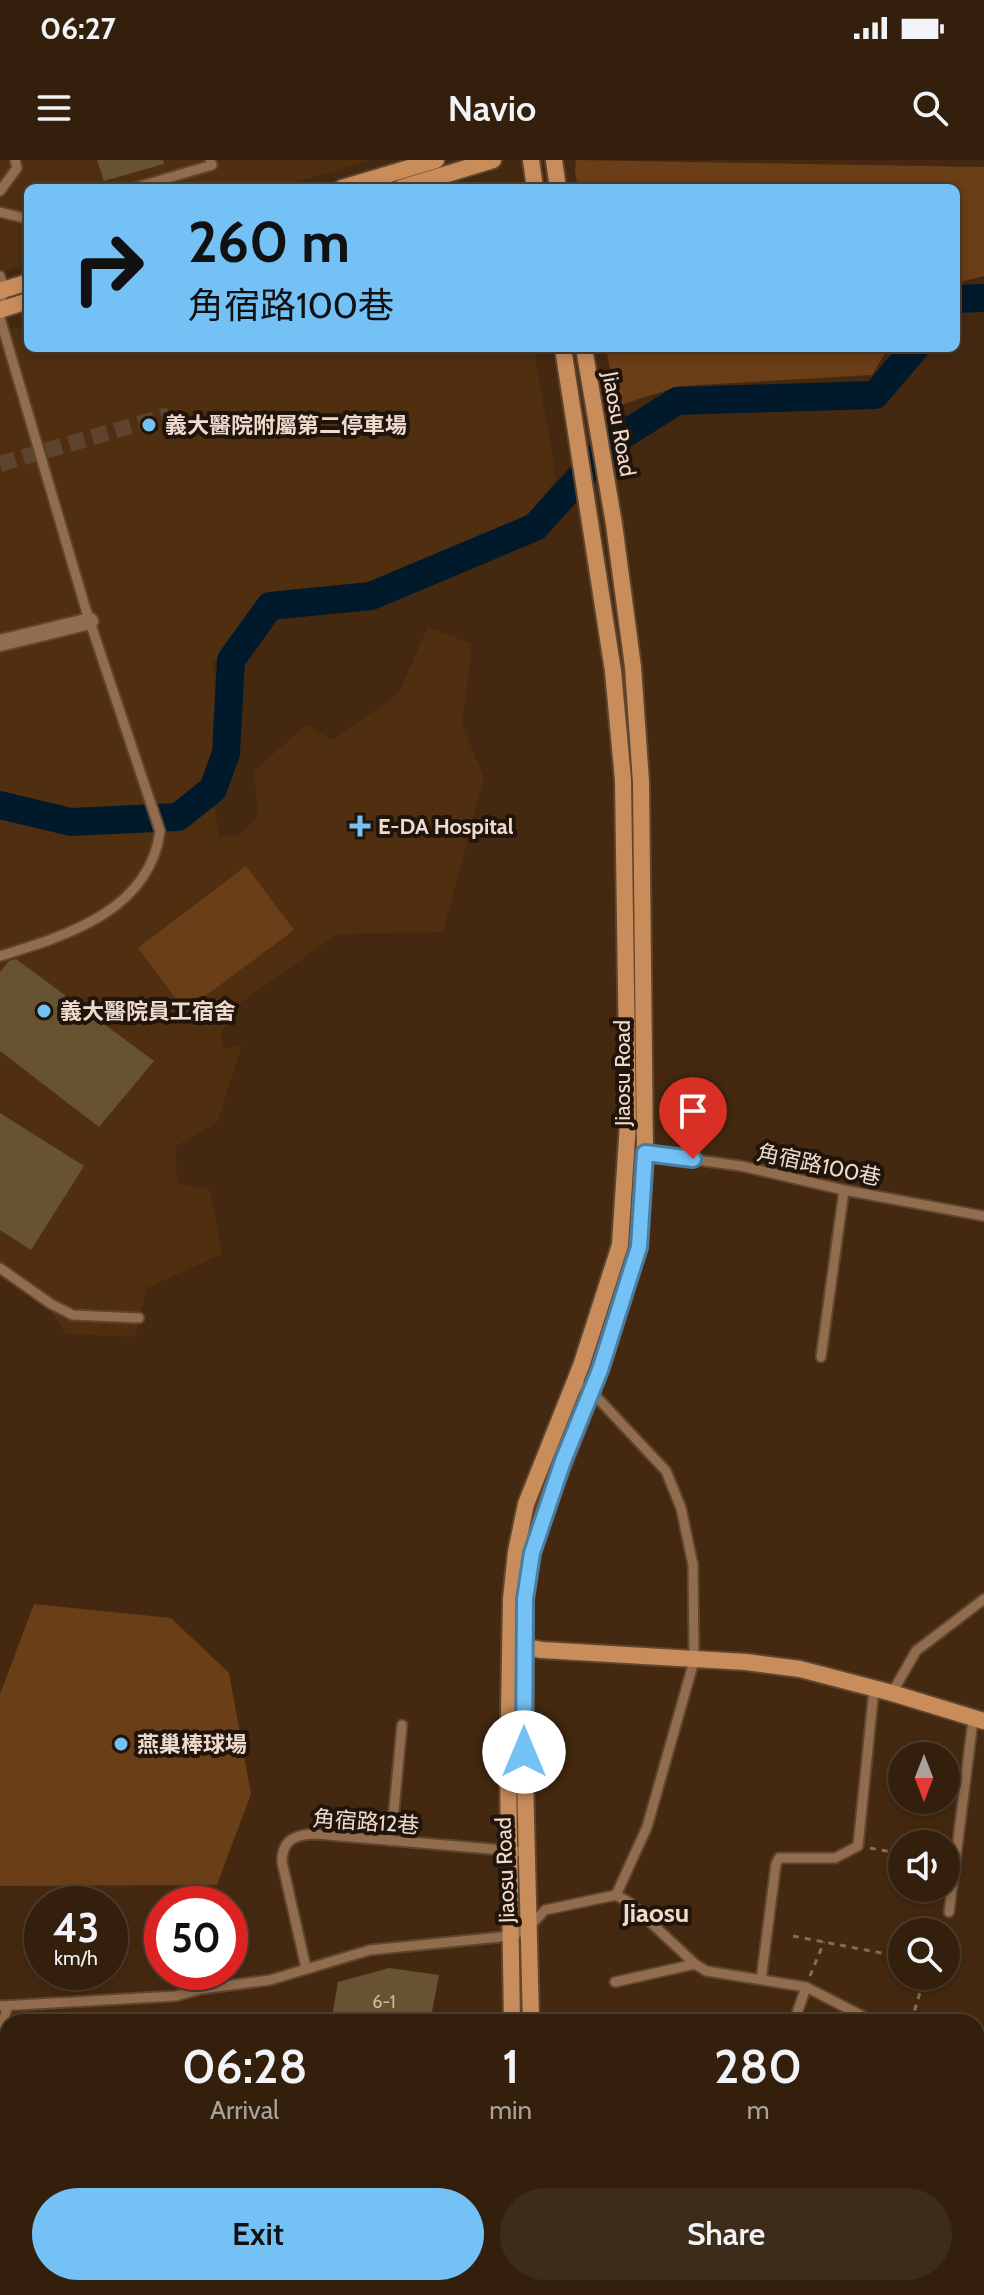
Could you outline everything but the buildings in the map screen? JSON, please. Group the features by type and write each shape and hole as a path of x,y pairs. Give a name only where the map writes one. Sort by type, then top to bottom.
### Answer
{"main road":[{"path":"355,184 436,160"},
{"path":"414,184 493,160"},
{"path":"531,160 534,184"},
{"path":"554,160 557,184"},
{"path":"1,290 24,283"},
{"path":"0,310 24,302"},
{"name":"Jiaosu Road","path":"512,2014 511,1936 518,1852 517,1645 513,1584 526,1504 575,1383 620,1245 628,1123 623,780 613,671 564,352"},
{"name":"Jiaosu Road","path":"517,1645 532,1553 639,1247 645,1153 641,782 633,667 612,513 585,352"},
{"path":"517,1645 542,1650 746,1662 800,1669 979,1720"},
{"name":"Jiaosu Road","path":"518,1852 528,1928 531,2014"}],"street":[{"path":"589,515 612,513"},
{"path":"0,643 90,621"}],"lane":[{"path":"0,191 17,168 15,160"},
{"path":"148,184 212,165 210,160"},
{"path":"0,212 24,218"},
{"path":"0,318 90,621 160,831 157,854 131,892 99,919 66,936 0,956"},
{"name":"角宿路100巷","path":"645,1153 741,1166 844,1190 984,1216"},
{"path":"821,1357 844,1190"},
{"path":"0,1268 51,1304 73,1315 139,1318"},
{"path":"575,1383 591,1391 666,1471 676,1496 693,1565 694,1661 647,1827 616,1895"},
{"path":"892,1693 916,1651 984,1599"},
{"path":"761,1980 779,1858 835,1858 858,1846 874,1689"},
{"path":"957,1830 979,1720"},
{"path":"391,1841 402,1725"},
{"name":"角宿路12巷","path":"306,1968 282,1862 284,1846 292,1838 304,1834 518,1852"},
{"path":"4,2006 176,1996 201,1989 270,1980 370,1950 511,1936 528,1928 545,1910 616,1895 630,1903 706,1971 806,1987 858,2014"},
{"path":"949,1902 949,1912"},
{"path":"615,1982 695,1964"},
{"path":"797,2014 806,1987"}],"path":[{"path":"858,1846 888,1851"},
{"path":"793,1936 888,1954"},
{"path":"806,1987 824,1942"},
{"path":"913,2014 921,1990"}],"shaded area":[{"path":"0,160 369,160 290,184 24,184 24,264 0,272"},
{"path":"576,160 984,167 984,276 960,282 960,184 577,184"},
{"name":"E-DA Hospital","path":"24,325 24,352 535,352 556,479 519,529 371,583 270,593 213,663 218,734 209,769 219,837 239,835 258,817 254,771 306,725 332,740 398,694 428,627 472,644 462,726 484,777 443,932 337,934 233,1008 221,1035 223,1049 242,1045 217,1123 176,1146 177,1183 210,1190 222,1254 147,1288 135,1337 66,1334 48,1307 0,1274 0,333"},
{"path":"607,352 886,352 872,375 680,386 617,406"},
{"path":"246,866 294,930 185,1011 138,948"},
{"name":"燕巢棒球場","path":"34,1604 171,1618 229,1673 251,1794 217,1885 0,1886 0,1694"}],"waterway":[{"path":"960,299 984,298"},
{"path":"0,805 71,822 178,817 213,789 226,753 231,660 270,606 371,596 535,527 612,442 677,401 875,395 912,352"}],"tunnel":[{"path":"0,464 169,415"}],"place":[{"name":"義大醫院附屬第二停車場","path":"149,425"},
{"name":"E-DA Hospital","path":"360,826"},
{"name":"義大醫院員工宿舍","path":"44,1011"},
{"name":"燕巢棒球場","path":"121,1744"}],"district":[{"name":"Jiaosu","path":"656,1913"}],"route":[{"path":"524,1752 525,1599 532,1553 563,1461 600,1370 639,1247 645,1153 693,1159"}]}
